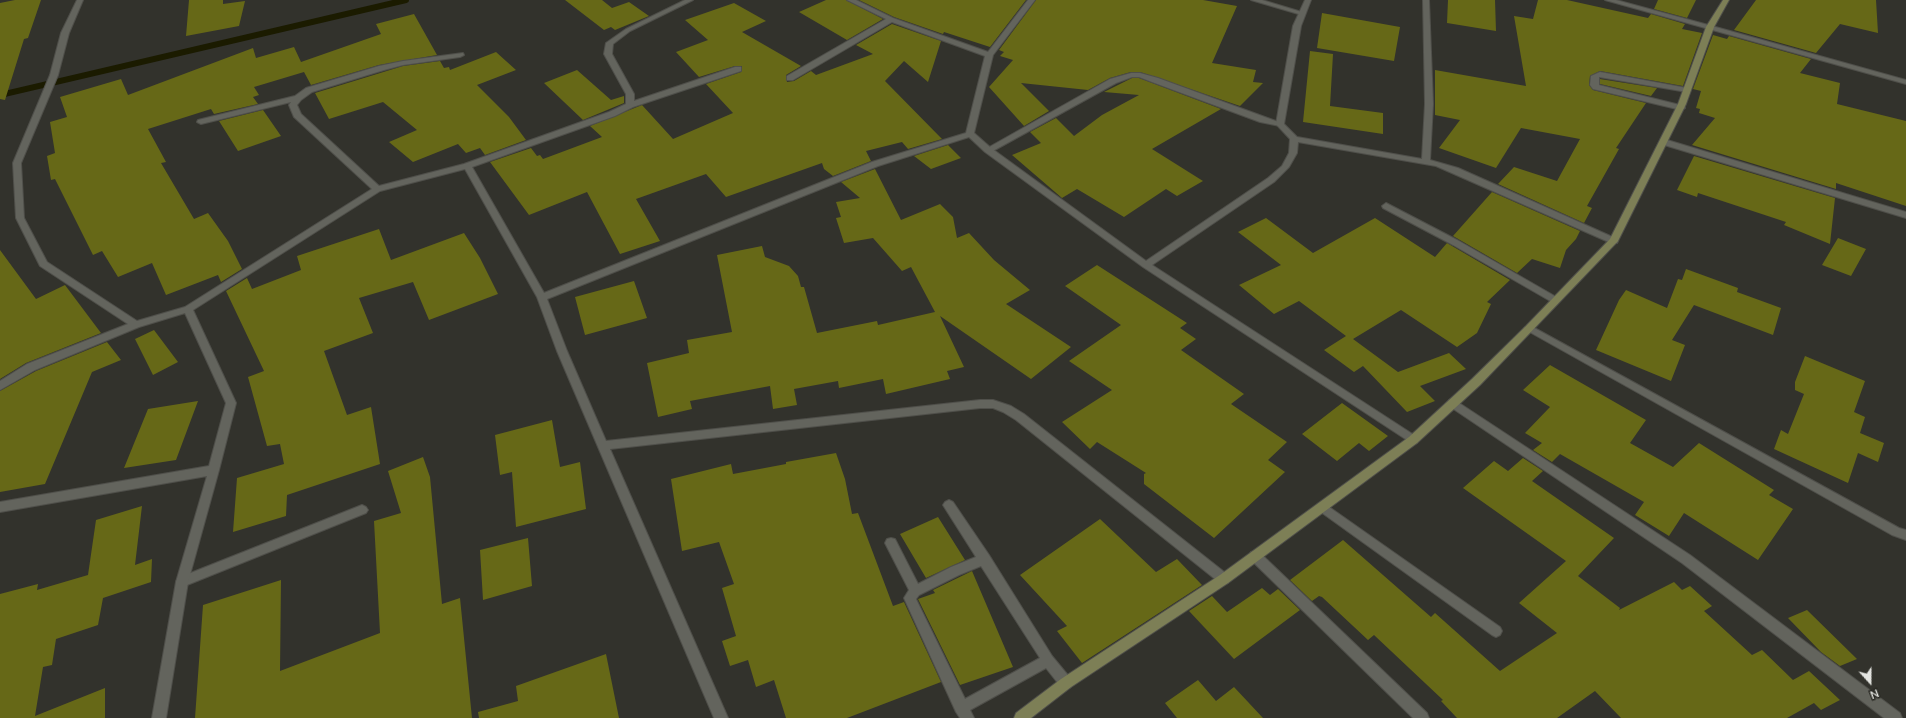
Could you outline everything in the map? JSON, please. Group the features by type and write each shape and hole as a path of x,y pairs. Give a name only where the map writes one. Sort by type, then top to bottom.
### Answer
{"street":[{"path":"80,0 65,33 54,75 17,163 20,218 43,264 136,325"},
{"path":"630,105 630,94 608,54 610,43 628,30 690,0"},
{"path":"850,0 891,19 989,55"},
{"path":"970,134 989,55 1032,0"},
{"path":"1254,0 1302,13"},
{"path":"1280,124 1297,26 1308,0"},
{"path":"1426,0 1429,104 1426,162"},
{"path":"1608,0 1906,82"},
{"path":"1021,718 1066,683 1224,579 1413,440 1529,328 1614,241 1681,108 1710,27 1726,0"},
{"path":"790,78 891,19"},
{"path":"201,122 298,98 310,90 382,68 403,63 460,55"},
{"path":"0,386 31,367 136,325 188,309 377,188 467,166 612,114 630,105 738,70"},
{"path":"1681,108 1596,87 1594,85 1595,76 1600,74 1687,90"},
{"path":"988,150 1113,81 1131,75 1140,75 1263,120 1280,124 1294,139 1426,162 1455,170 1614,241"},
{"path":"298,98 293,105 297,115 377,188"},
{"path":"970,134 988,150 1146,265 1413,440"},
{"path":"542,297 875,164 970,134"},
{"path":"1146,265 1271,180 1285,167 1293,153 1294,139"},
{"path":"1664,142 1906,215"},
{"path":"467,166 542,297 562,351 721,718"},
{"path":"1386,206 1456,243 1555,300"},
{"path":"160,718 182,582 214,470 230,403 188,309"},
{"path":"1529,328 1896,532 1906,535"},
{"path":"1453,403 1686,559 1895,718"},
{"path":"604,445 980,404 993,404 1007,409 1020,417 1224,579"},
{"path":"0,507 214,470"},
{"path":"949,505 985,559 1048,660 1066,683"},
{"path":"1322,507 1496,631"},
{"path":"182,582 362,510"},
{"path":"891,543 915,591"},
{"path":"1255,556 1422,718"},
{"path":"985,559 955,571 915,591 910,598 964,713 1048,660"}],"building":[{"path":"15,0 41,0 28,38 24,39 5,100 0,99 0,3"},
{"path":"189,0 223,0 223,4 245,1 239,26 186,36"},
{"path":"565,0 602,0 612,8 629,2 649,16 615,30 611,27 604,30"},
{"path":"826,0 846,0 883,19 847,40 799,12"},
{"path":"859,0 1026,0 990,47 944,32 943,34 894,17"},
{"path":"1036,0 1203,0 1237,6 1212,63 1256,70 1253,82 1263,83 1240,106 1140,72 1131,72 1110,78 1088,90 1021,83 1049,111 1024,126 989,87 1013,60 1000,56 1004,52 999,50"},
{"path":"1448,0 1495,0 1496,31 1447,23"},
{"path":"1538,0 1567,0 1648,18 1651,14 1685,24 1682,29 1702,33 1683,86 1600,71 1590,76 1589,85 1593,90 1646,103 1616,148 1619,149 1587,206 1592,208 1584,223 1498,184 1514,167 1557,181 1580,139 1521,128 1496,168 1439,148 1460,120 1435,115 1435,70 1526,86 1514,16 1533,19"},
{"path":"1658,0 1696,0 1687,18 1654,9"},
{"path":"1756,0 1876,0 1878,33 1840,24 1816,53 1734,30"},
{"path":"734,3 766,21 742,32 801,66 786,75 787,82 794,81 811,71 816,75 873,54 856,45 892,24 941,41 928,82 904,61 885,81 942,139 908,149 902,142 866,151 871,161 833,176 824,169 822,163 726,197 706,174 636,199 660,241 620,254 587,192 529,215 490,162 531,148 537,156 540,155 543,159 602,137 590,126 642,105 673,139 733,113 706,84 741,72 742,66 735,66 699,77 676,52 708,40 685,20"},
{"path":"1322,13 1400,27 1394,61 1317,48"},
{"path":"414,14 437,55 379,65 311,85 304,72 254,87 259,95 253,97 258,104 214,114 211,109 148,129 166,162 161,163 194,219 208,213 228,241 242,269 221,282 218,275 166,295 152,263 118,277 102,251 93,255 55,179 51,180 47,156 55,153 50,122 67,117 60,97 121,79 128,95 253,48 256,58 294,47 301,62 381,34 376,24"},
{"path":"1713,35 1727,39 1729,36 1811,59 1800,73 1840,83 1837,104 1906,121 1906,206 1836,183 1836,189 1692,145 1715,118 1699,113 1700,109 1696,108 1701,91 1693,89"},
{"path":"1310,51 1333,54 1330,106 1383,113 1383,134 1303,122"},
{"path":"496,52 516,70 477,85 509,117 526,140 485,155 480,148 466,153 458,144 413,162 389,142 417,130 383,102 329,119 315,93 403,66 440,61 444,68 449,67 450,70"},
{"path":"577,70 611,100 624,96 624,103 583,120 544,83"},
{"path":"1132,78 1139,78 1221,109 1152,149 1203,181 1177,196 1166,189 1124,217 1077,189 1062,198 1012,155 1041,143 1030,132 1056,118 1074,136 1102,115 1139,95 1104,92"},
{"path":"1600,79 1657,88 1651,96 1600,84"},
{"path":"263,110 281,136 238,151 219,121"},
{"path":"948,145 961,158 931,169 914,156"},
{"path":"1694,156 1835,198 1830,244 1784,225 1786,222 1698,193 1697,197 1677,190"},
{"path":"875,169 901,220 940,204 953,217 957,238 969,233 994,260 1030,290 1006,304 1071,347 1031,379 940,316 964,367 947,371 950,379 886,394 883,379 839,388 838,381 794,389 797,405 773,409 770,386 690,401 692,409 658,417 647,363 689,353 687,340 732,332 717,255 762,246 765,257 789,266 798,276 801,287 804,287 817,333 877,321 878,325 935,312 911,267 902,271 873,238 844,243 836,218 841,217 836,202 860,198 841,182"},
{"path":"1492,192 1580,231 1576,239 1566,250 1560,268 1532,259 1517,273 1453,236"},
{"path":"1266,218 1313,253 1375,218 1435,257 1447,243 1510,280 1487,302 1491,304 1477,333 1457,347 1401,310 1353,339 1398,372 1449,353 1466,369 1420,386 1435,401 1407,412 1363,366 1354,372 1324,350 1346,336 1299,301 1274,314 1239,285 1281,265 1238,232"},
{"path":"379,229 391,260 464,233 480,258 498,294 429,320 413,282 359,298 373,333 324,351 347,415 371,407 380,464 287,495 286,516 233,532 237,478 284,464 280,444 267,446 248,377 264,371 226,291 247,278 252,289 301,270 297,256"},
{"path":"1838,238 1866,249 1851,276 1822,265"},
{"path":"0,250 36,299 65,285 101,333 26,363 0,379"},
{"path":"1097,265 1187,323 1180,328 1196,339 1181,350 1244,394 1231,404 1287,442 1268,460 1285,472 1214,538 1144,484 1144,474 1146,473 1097,442 1090,449 1062,422 1112,390 1069,361 1121,325 1065,286"},
{"path":"1686,269 1738,288 1737,292 1781,308 1773,335 1694,305 1672,340 1685,345 1671,381 1596,350 1619,300 1626,290 1667,308 1678,279 1682,280"},
{"path":"634,281 647,318 585,335 575,297"},
{"path":"154,330 178,362 153,375 135,339"},
{"path":"107,342 121,360 92,372 45,484 0,492 0,391 36,371"},
{"path":"1805,356 1865,381 1854,412 1865,417 1860,433 1884,443 1878,462 1858,453 1848,483 1774,449 1781,430 1788,434 1804,394 1795,390 1795,382"},
{"path":"1550,365 1646,420 1630,443 1673,467 1699,443 1774,490 1769,495 1793,509 1758,560 1684,513 1669,536 1635,515 1644,502 1560,454 1552,462 1533,450 1542,443 1525,433 1550,407 1523,390"},
{"path":"198,401 176,460 124,468 148,409"},
{"path":"1342,403 1388,436 1369,451 1359,443 1337,461 1302,434"},
{"path":"552,420 560,467 580,462 586,509 516,527 512,472 500,475 495,435"},
{"path":"836,453 845,479 852,514 858,513 893,606 904,602 941,682 847,718 786,718 774,680 756,687 748,660 730,666 722,641 736,636 722,588 734,584 719,542 682,551 671,479 731,464 733,474"},
{"path":"423,457 430,477 442,604 460,598 472,718 195,718 203,605 281,580 280,671 380,633 374,521 401,513 388,471"},
{"path":"1523,458 1543,471 1532,481 1614,538 1578,576 1620,608 1619,610 1674,582 1682,590 1690,586 1712,606 1704,611 1752,655 1762,650 1793,680 1809,671 1840,700 1821,710 1814,703 1787,718 1621,718 1595,691 1557,718 1457,718 1441,701 1443,700 1374,635 1368,640 1322,597 1319,596 1312,601 1290,580 1343,540 1431,617 1435,613 1500,671 1557,633 1519,603 1566,561 1463,488 1494,461 1508,471"},
{"path":"142,506 135,565 152,559 151,582 103,598 98,625 56,639 52,665 43,667 35,716 105,688 105,718 0,718 0,594 38,584 37,590 88,575 96,520"},
{"path":"938,517 965,560 926,578 900,534"},
{"path":"1100,519 1156,572 1177,559 1202,585 1082,663 1057,631 1067,626 1020,575"},
{"path":"528,538 532,586 483,600 480,550"},
{"path":"972,571 1013,667 960,685 918,599 935,593 933,590"},
{"path":"1262,588 1270,595 1278,589 1300,610 1234,659 1189,611 1212,596 1227,612"},
{"path":"1807,610 1857,659 1840,666 1821,652 1788,618"},
{"path":"606,654 619,718 479,718 478,712 518,701 516,686"},
{"path":"1198,680 1216,701 1234,687 1263,718 1177,718 1165,703"}],"waterway":[{"path":"0,95 406,0"}]}
